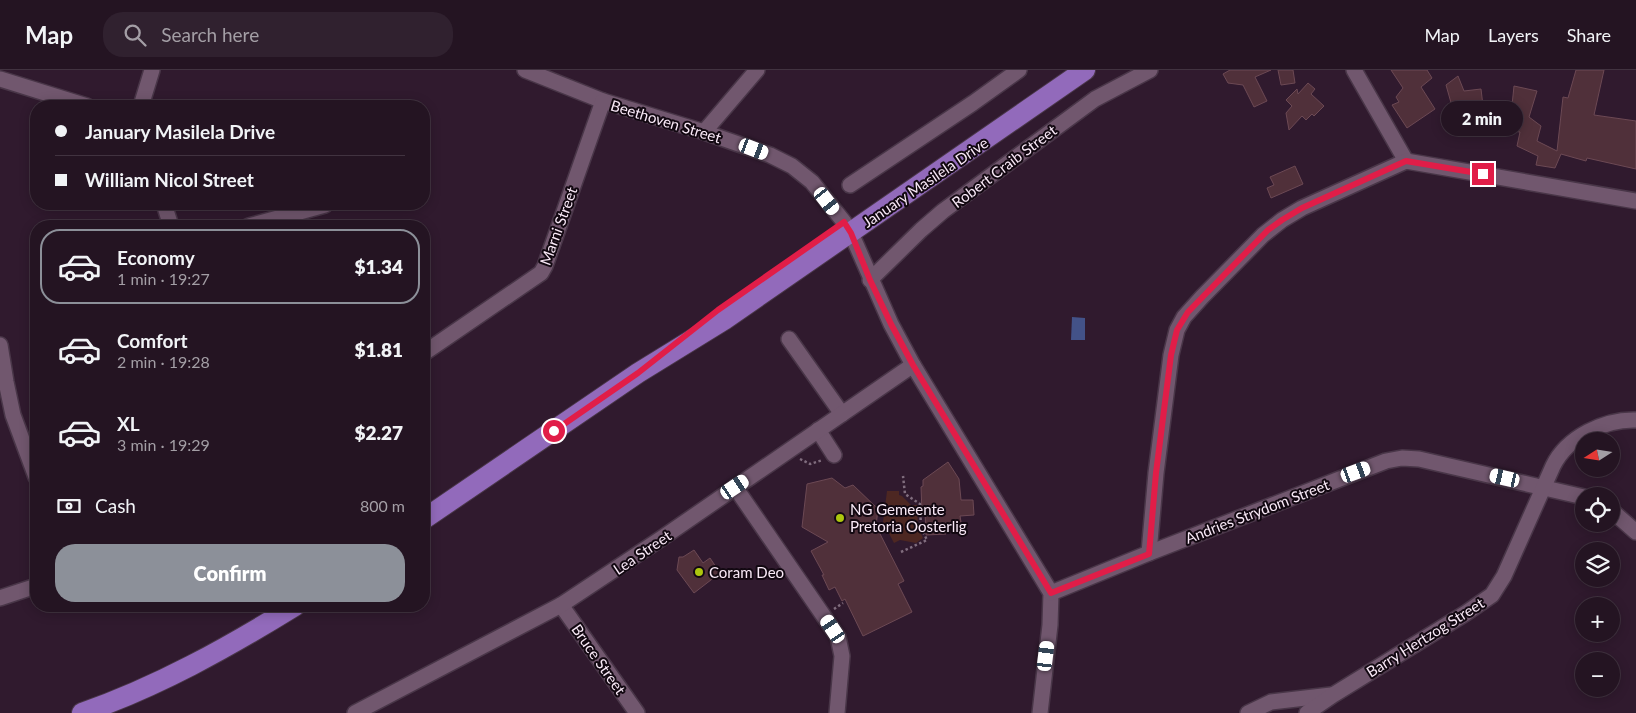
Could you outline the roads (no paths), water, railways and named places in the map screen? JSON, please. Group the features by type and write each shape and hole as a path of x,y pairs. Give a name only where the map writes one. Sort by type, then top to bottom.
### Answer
{"main road":[{"name":"January Masilela Drive","path":"847,227 980,129 1070,70"},
{"name":"January Masilela Drive","path":"430,515 638,373 718,310 1085,70"},
{"path":"82,713 134,693 180,672 243,638 284,612"}],"street":[{"path":"143,100 152,70"},
{"name":"Beethoven Street","path":"525,70 603,101 704,132 770,155 792,166 819,190 847,227 891,324 913,365 1051,593"},
{"path":"704,132 757,70"},
{"path":"850,185 1019,70"},
{"name":"Robert Craib Street","path":"870,280 943,211 1095,99 1150,70"},
{"path":"1354,70 1406,161"},
{"path":"0,78 68,100"},
{"name":"Marni Street","path":"430,349 541,272 545,266 603,101"},
{"path":"1149,554 1155,482 1171,355 1177,330 1184,317 1263,235 1278,223 1302,208 1406,161 1636,201"},
{"path":"271,220 307,210"},
{"path":"789,339 842,414"},
{"path":"0,345 13,415 30,461"},
{"name":"Lea Street","path":"355,713 561,605 662,538 913,365"},
{"name":"Barry Hertzog Street","path":"1312,711 1333,695 1492,595 1504,576 1560,454 1575,441 1608,423 1636,420"},
{"path":"818,430 834,454"},
{"name":"Andries Strydom Street","path":"1051,593 1325,484 1386,461 1402,458 1419,459 1575,495"},
{"path":"735,487 838,636 842,656 838,713"},
{"path":"1620,518 1636,532"},
{"path":"0,598 30,588"},
{"path":"1040,713 1050,625 1051,593"},
{"name":"Bruce Street","path":"561,605 637,713"},
{"name":"Barry Hertzog Street","path":"1248,713 1271,702 1333,695"}],"water":[{"path":"1072,317 1085,318 1085,340 1071,340"}],"place":[{"name":"NG Gemeente Pretoria Oosterlig","path":"840,518"},
{"name":"Coram Deo","path":"699,572"}]}
